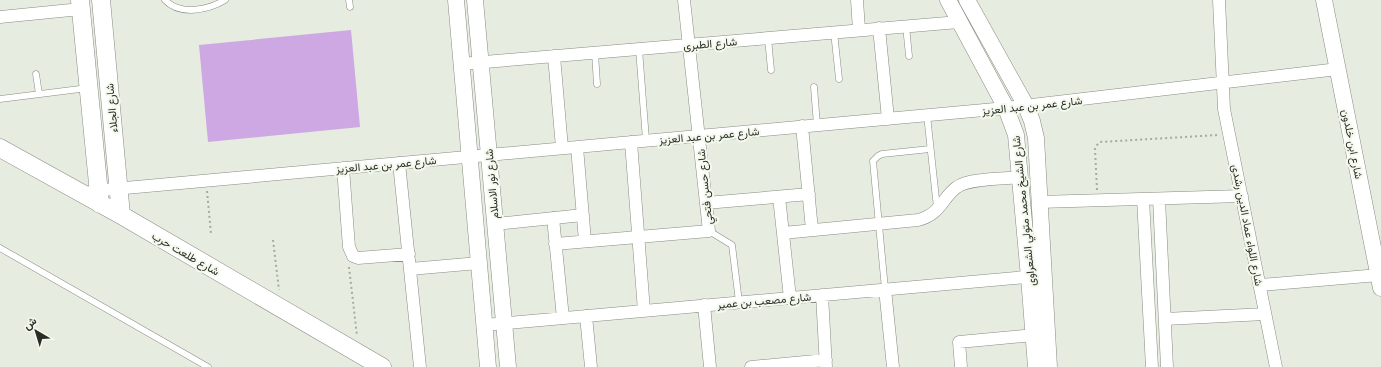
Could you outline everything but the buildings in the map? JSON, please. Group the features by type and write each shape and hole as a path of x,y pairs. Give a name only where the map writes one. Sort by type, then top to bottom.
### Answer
{"main road":[{"name":"شارع الجلاء","path":"101,0 121,215"},
{"name":"شارع الجلاء","path":"81,5 100,197"},
{"name":"شارع طلعت حرب","path":"0,148 79,192 100,197 121,215 371,362"}],"street":[{"name":"شارع نور الاسلام","path":"456,0 488,367"},
{"name":"شارع نور الاسلام","path":"475,0 508,367"},
{"name":"شارع حسن فتحي","path":"684,0 709,231"},
{"path":"857,0 859,30"},
{"name":"شارع الشيخ محمد متولي الشعراوى","path":"948,0 958,22 1006,108 1016,135 1020,177 1037,276 1049,367"},
{"name":"شارع الشيخ محمد متولي الشعراوى","path":"967,0 1026,106 1032,121 1036,138 1039,202 1034,335 1036,367"},
{"name":"شارع اللواء عماد الدين رشدى","path":"1219,0 1224,109 1276,367"},
{"name":"شارع ابن خلدون","path":"1324,0 1380,282"},
{"path":"0,17 81,5"},
{"name":"شارع الطبرى","path":"462,64 958,22"},
{"path":"879,28 888,119"},
{"path":"554,56 562,148"},
{"name":"شارع عمر بن عبد العزيز","path":"100,197 118,188 1006,108 1338,69"},
{"path":"802,126 812,230"},
{"path":"631,142 644,311"},
{"path":"577,146 585,241"},
{"path":"399,163 420,367"},
{"path":"343,168 349,247 353,256 358,258 409,254"},
{"path":"783,233 918,220 937,210 953,191 962,184 972,181 1020,177"},
{"path":"706,203 809,194"},
{"path":"1039,202 1242,196"},
{"path":"779,197 790,298"},
{"path":"1144,199 1152,367"},
{"path":"1159,199 1167,367"},
{"path":"495,224 583,215"},
{"path":"553,218 563,318"},
{"path":"555,244 709,231"},
{"path":"410,269 479,263"},
{"name":"شارع مصعب بن عمير","path":"485,325 1037,276"},
{"path":"1260,285 1380,282"},
{"path":"885,289 893,367"},
{"path":"751,367 826,363 822,295"},
{"path":"704,305 710,367"},
{"path":"1165,319 1265,314"},
{"path":"586,316 591,367"},
{"path":"961,367 959,342 1034,335"}],"lane":[{"path":"165,0 170,6 184,10 216,5 225,0"},
{"path":"350,0 350,7"},
{"path":"906,26 909,56"},
{"path":"834,32 839,78"},
{"path":"768,38 771,70"},
{"path":"639,49 646,140"},
{"path":"594,53 597,84"},
{"path":"36,74 39,94"},
{"path":"814,87 817,125"},
{"path":"0,99 89,88"},
{"path":"927,115 937,210"},
{"path":"885,289 873,164 874,159 882,154 930,149"},
{"path":"709,231 732,245 739,302"},
{"path":"0,248 208,367"}],"path":[{"path":"1097,200 1095,149 1100,142 1229,135"},
{"path":"206,180 211,234"},
{"path":"273,240 282,309"},
{"path":"353,256 349,265 371,362"}],"shaded area":[{"path":"351,30 360,127 208,142 199,45"}]}
